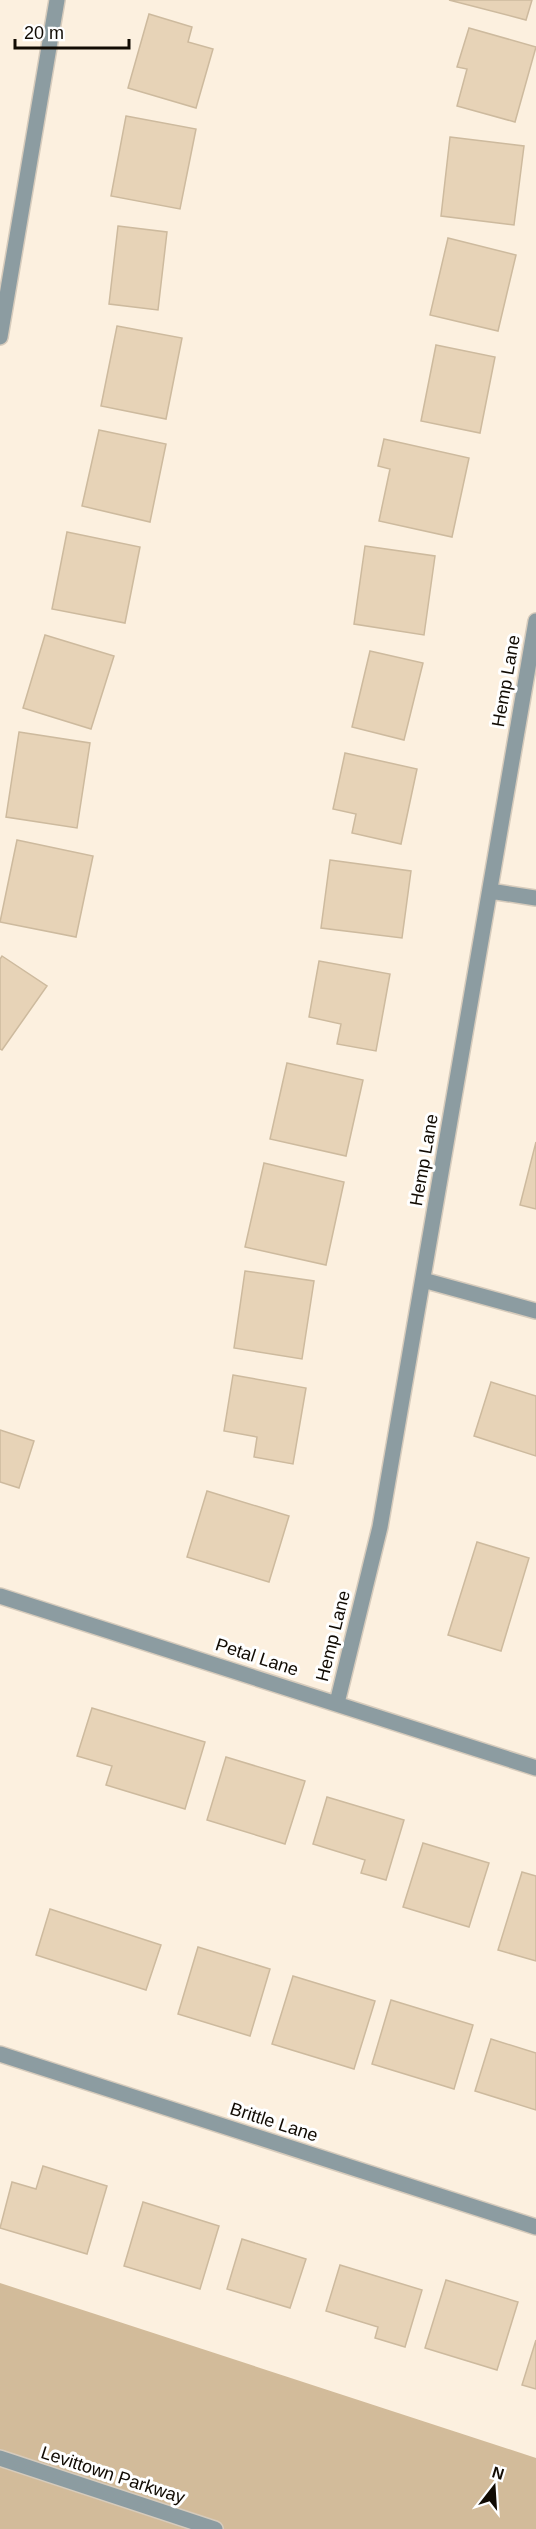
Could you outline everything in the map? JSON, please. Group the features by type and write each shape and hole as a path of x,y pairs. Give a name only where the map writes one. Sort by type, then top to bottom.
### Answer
{"street":[{"path":"0,337 57,0"},
{"name":"Hemp Lane","path":"337,1703 380,1527 536,621"},
{"path":"490,891 536,898"},
{"path":"423,1280 536,1311"},
{"name":"Petal Lane","path":"0,1596 536,1768"},
{"name":"Brittle Lane","path":"0,2054 536,2227"},
{"name":"Levittown Parkway","path":"0,2458 215,2529"}],"shaded area":[{"path":"0,2283 536,2458 536,2529 0,2529"}],"building":[{"path":"449,0 532,0 526,20"},
{"path":"149,14 192,27 188,42 213,49 196,108 128,88"},
{"path":"469,28 536,47 515,122 457,106 467,69 457,67"},
{"path":"126,116 196,129 180,209 111,196"},
{"path":"450,137 524,146 514,225 441,216"},
{"path":"118,226 167,232 158,310 109,304"},
{"path":"448,238 516,255 498,331 430,315"},
{"path":"117,326 182,338 166,419 101,406"},
{"path":"436,345 495,357 480,433 421,421"},
{"path":"99,430 166,444 150,522 82,506"},
{"path":"384,439 469,458 452,537 379,521 390,469 378,466"},
{"path":"67,532 140,547 125,623 52,609"},
{"path":"365,546 435,556 424,635 354,624"},
{"path":"45,635 114,656 91,729 23,708"},
{"path":"370,651 423,663 404,740 352,727"},
{"path":"19,732 90,743 77,828 6,817"},
{"path":"345,753 417,769 401,844 352,833 356,814 333,809"},
{"path":"17,840 93,856 76,937 0,922"},
{"path":"330,860 411,871 402,938 321,928"},
{"path":"2,956 47,986 2,1050 0,1049 0,959"},
{"path":"319,961 390,974 376,1051 337,1044 341,1024 309,1017"},
{"path":"287,1063 363,1080 346,1156 270,1139"},
{"path":"536,1142 536,1209 520,1205"},
{"path":"264,1163 344,1182 326,1265 245,1247"},
{"path":"245,1271 314,1281 302,1359 234,1348"},
{"path":"233,1375 306,1388 293,1464 254,1457 257,1437 224,1431"},
{"path":"491,1382 536,1396 536,1456 474,1436"},
{"path":"0,1430 34,1441 19,1488 0,1482"},
{"path":"207,1491 289,1516 269,1582 187,1557"},
{"path":"477,1542 529,1558 501,1651 448,1635"},
{"path":"92,1708 205,1742 185,1809 106,1785 112,1766 77,1756"},
{"path":"226,1757 305,1781 285,1844 207,1820"},
{"path":"327,1797 404,1820 386,1880 361,1873 365,1860 313,1844"},
{"path":"423,1843 489,1863 469,1927 403,1907"},
{"path":"522,1872 536,1876 536,1961 498,1950"},
{"path":"50,1909 161,1945 146,1990 36,1955"},
{"path":"198,1947 270,1969 250,2036 178,2014"},
{"path":"293,1976 375,2001 354,2069 272,2044"},
{"path":"391,2000 473,2025 454,2089 372,2064"},
{"path":"491,2039 536,2053 536,2110 475,2091"},
{"path":"43,2166 107,2186 87,2254 0,2228 12,2182 36,2189"},
{"path":"143,2202 219,2226 200,2289 124,2266"},
{"path":"242,2239 306,2259 290,2308 227,2289"},
{"path":"340,2265 422,2290 405,2347 375,2338 378,2327 326,2311"},
{"path":"446,2280 518,2302 497,2370 425,2348"},
{"path":"536,2340 536,2389 522,2385"}]}
